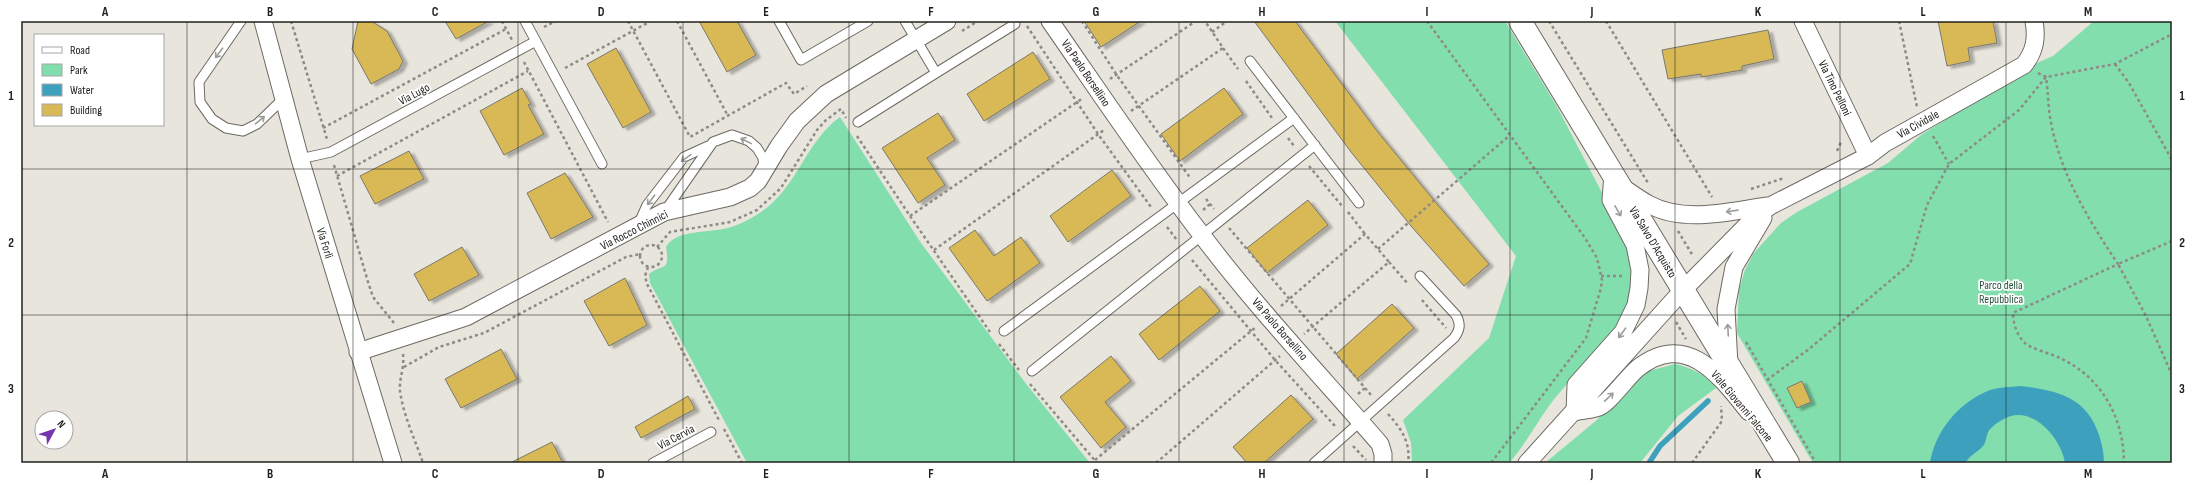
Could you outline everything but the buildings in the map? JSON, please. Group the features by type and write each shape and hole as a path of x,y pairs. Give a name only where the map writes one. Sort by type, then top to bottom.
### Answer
{"street":[{"name":"Via Forlì","path":"263,21 300,159 393,463"},
{"name":"Via Rocco Chinnici","path":"358,352 466,317 638,228 664,212 730,197 750,188 764,172 779,146 797,121 826,94 947,21"},
{"name":"Via Paolo Borsellino","path":"1050,21 1177,204 1269,316 1380,444 1383,454 1383,463"},
{"name":"Via Salvo D'Acquisto","path":"1520,21 1616,179 1682,292 1785,459"},
{"name":"Via Tino Pelloni","path":"1803,21 1868,156"},
{"name":"Via Cividale","path":"1682,292 1756,216 1770,206 1868,156 1885,143 2024,64 2031,56 2035,45 2034,21"},
{"name":"Via Cividale","path":"1616,179 1648,204 1666,212 1685,216 1770,206"},
{"path":"1575,412 1576,385 1623,332 1636,304 1639,288 1640,270 1635,245 1611,200 1616,179"},
{"path":"1730,369 1726,309 1734,267 1770,206"},
{"path":"1527,463 1575,412 1682,292"},
{"name":"Viale Giovanni Falcone","path":"1575,412 1600,406 1638,368 1658,356 1673,353 1691,356 1702,362 1713,372 1785,459"}],"lane":[{"path":"241,21 199,82 200,102 212,119 226,128 243,131 257,124 283,99"},
{"path":"525,21 602,164"},
{"path":"779,21 801,60 868,21"},
{"path":"905,21 936,73"},
{"path":"853,124 1015,24"},
{"name":"Via Lugo","path":"300,159 331,152 536,41"},
{"path":"1250,61 1359,203"},
{"path":"1004,331 1294,118"},
{"path":"638,228 647,205 684,157 708,146 713,142 732,135 749,141 757,148 763,158 764,172"},
{"path":"1032,371 1315,145"},
{"path":"664,212 708,146"},
{"path":"1314,463 1454,338 1459,331 1459,320 1456,315 1420,276"},
{"name":"Via Cervia","path":"653,463 711,432"}],"path":[{"path":"290,21 331,152 373,297 397,327 402,339 404,367 400,380 400,397 423,463"},
{"path":"502,21 626,257"},
{"path":"628,21 690,137 786,84 794,94 811,83"},
{"path":"554,74 651,21"},
{"path":"677,21 728,116"},
{"path":"1082,21 1116,74 1222,220 1312,328 1397,424 1405,438 1409,454 1408,463"},
{"path":"910,216 1097,89 1116,74 1196,21"},
{"path":"1205,21 1240,72"},
{"path":"1212,32 1227,21"},
{"path":"1427,21 1585,238 1596,258 1602,280 1586,338 1491,463"},
{"path":"1549,21 1649,184"},
{"path":"1606,21 1715,202"},
{"path":"1899,21 1915,104 1949,164"},
{"path":"323,128 506,29"},
{"path":"1767,380 1809,349 1910,264 1927,205 1949,164 2019,110 2046,77 2115,64 2172,34"},
{"path":"934,250 1223,48"},
{"path":"2024,64 2046,77"},
{"path":"2115,64 2129,83 2172,160"},
{"path":"338,176 528,71"},
{"path":"2046,77 2050,118 2061,156 2074,191 2095,230 2118,264 2146,316 2171,368 2172,375"},
{"path":"1156,463 1389,262 1302,156 1244,78"},
{"path":"657,247 670,232 730,222 757,210 781,188 817,130 826,120 841,109 853,124 910,216 976,314 1022,374"},
{"path":"1378,249 1510,135"},
{"path":"1833,155 1841,145 1842,140"},
{"path":"1743,192 1786,177"},
{"path":"1666,212 1702,270"},
{"path":"1027,380 1096,462 1365,234"},
{"path":"2124,463 2124,444 2117,417 2103,393 2087,375 2069,362 2025,343 2013,323 2013,313 2118,264 2172,241"},
{"path":"650,246 657,247 661,252 662,258 659,264 654,267 648,267 641,262 640,254 644,248 650,246"},
{"path":"404,367 439,347 484,333 626,257 640,254"},
{"path":"648,267 645,276 647,284 742,463"},
{"path":"1745,341 1816,463"}],"green space":[{"path":"1335,21 1505,21 1556,105 1620,227 1629,257 1631,281 1629,302 1621,320 1596,353 1561,391 1523,446 1509,463 1412,463 1411,443 1403,420 1489,338 1516,256"},
{"name":"Parco della Repubblica","path":"2094,21 2172,21 2172,463 1813,463 1737,333 1739,290 1745,270 1753,254 1781,223 1797,212 1888,163 1921,135 2039,62 2053,56"},
{"path":"840,117 921,243 1027,385 1090,463 747,463 650,283 649,274 666,264 666,247 677,237 685,234 721,230 745,222 774,202 793,178 818,139 828,127"},
{"path":"1675,364 1698,372 1716,388 1678,416 1640,463 1545,463 1598,419 1630,384 1645,372"}],"water":[{"path":"2020,386 2058,393 2078,404 2087,412 2094,422 2099,435 2104,463 2065,463 2062,453 2051,433 2033,419 2023,415 2013,416 1994,425 1988,432 1984,445 1969,458 1966,463 1930,463 1937,440 1943,429 1950,419 1968,402 1990,390"}],"waterway":[{"path":"1649,463 1660,446 1708,401"}]}
